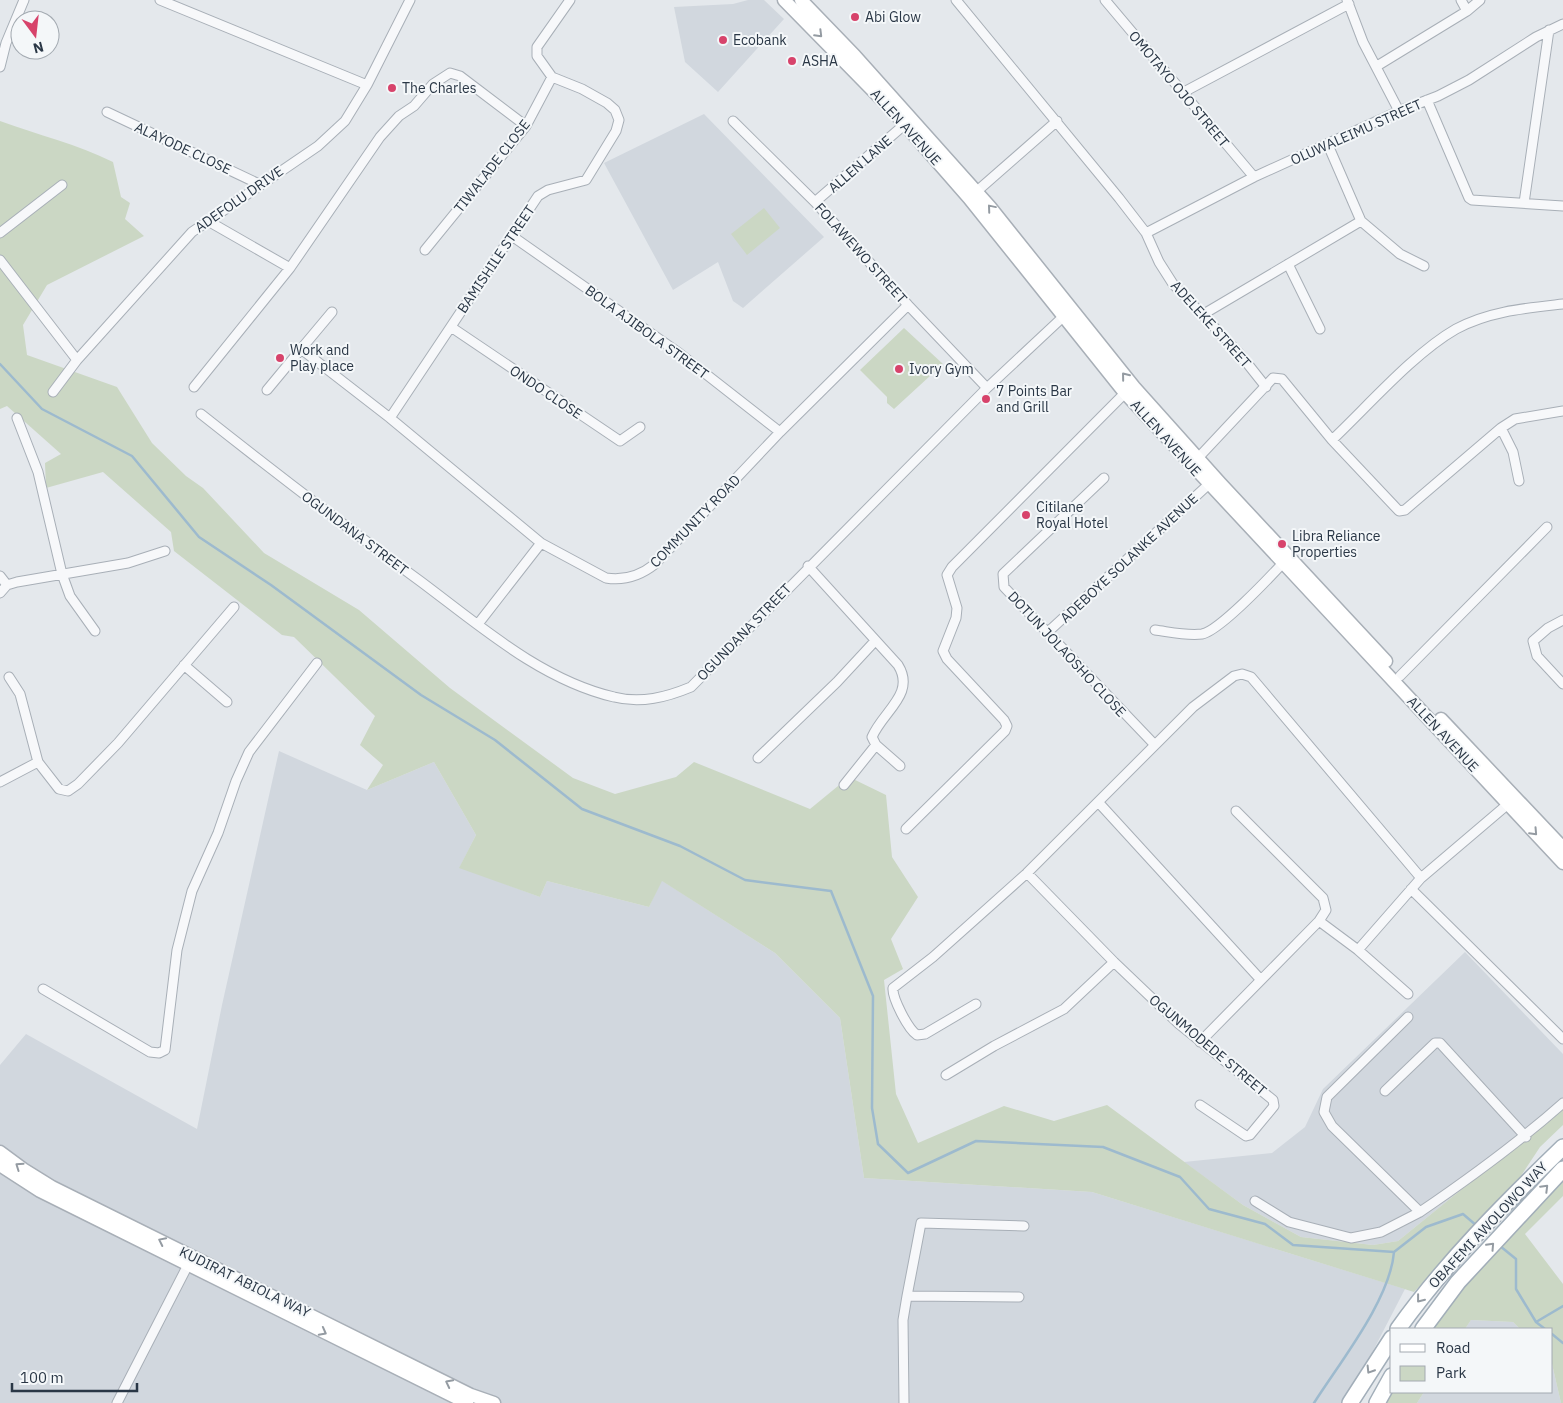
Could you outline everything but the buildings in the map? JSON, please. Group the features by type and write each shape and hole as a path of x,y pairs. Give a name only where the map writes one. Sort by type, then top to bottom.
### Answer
{"main road":[{"name":"ALLEN AVENUE","path":"784,0 850,65 988,221 1125,393 1563,863"},
{"name":"ALLEN AVENUE","path":"806,2 976,192 1134,387 1400,676 1563,848"},
{"name":"OBAFEMI AWOLOWO WAY","path":"1399,1328 1443,1269 1514,1194 1563,1147"},
{"name":"KUDIRAT ABIOLA WAY","path":"0,1152 52,1187 190,1261 467,1403"},
{"name":"KUDIRAT ABIOLA WAY","path":"0,1165 40,1192 471,1394 494,1403"},
{"name":"OBAFEMI AWOLOWO WAY","path":"1424,1328 1458,1282 1563,1169"},
{"path":"1350,1403 1390,1341"},
{"path":"1377,1403 1390,1380"}],"street":[{"path":"0,67 6,43 24,0"},
{"path":"160,0 367,85"},
{"name":"ADEFOLU DRIVE","path":"53,392 77,360 192,232 332,135 345,121 367,85 410,0"},
{"path":"552,77 538,56 537,47 570,0"},
{"name":"ADELEKE STREET","path":"956,0 1057,121 1146,233 1159,262 1173,284 1239,353 1266,387"},
{"name":"OMOTAYO OJO STREET","path":"1105,0 1254,177"},
{"path":"1461,0 1467,11"},
{"path":"1377,66 1467,11 1480,0"},
{"path":"1182,93 1348,2 1364,42 1399,111"},
{"name":"OLUWALEIMU STREET","path":"1146,233 1254,177 1469,80 1549,30 1563,24"},
{"path":"1524,203 1549,30"},
{"path":"194,387 290,268 380,137 399,116 414,106 432,84 450,73 460,76 526,126"},
{"name":"TIWALADE CLOSE","path":"425,250 526,126 552,77"},
{"name":"BAMISHILE STREET","path":"390,418 538,196 548,190 586,180 616,131 619,120 615,110 607,103 582,89 552,77"},
{"path":"1427,100 1467,196 1472,200 1563,206"},
{"name":"ALAYODE CLOSE","path":"107,112 260,184"},
{"name":"FOLAWEWO STREET","path":"733,121 815,202 908,305 987,388"},
{"path":"976,192 1057,121"},
{"name":"ALLEN LANE","path":"815,202 904,125"},
{"path":"1328,145 1361,221 1400,254 1424,266"},
{"path":"0,233 62,185"},
{"path":"208,221 290,268"},
{"path":"1202,316 1361,221"},
{"name":"BOLA AJIBOLA STREET","path":"512,236 679,353 780,432"},
{"path":"0,260 77,360"},
{"path":"1288,264 1320,329"},
{"path":"1332,440 1427,349 1457,329 1489,316 1522,308 1563,304"},
{"name":"COMMUNITY ROAD","path":"300,349 390,418 542,543 606,578 617,580 644,572 780,432 908,305"},
{"path":"267,390 332,312"},
{"name":"OGUNDANA STREET","path":"201,414 300,492 478,624 536,664 580,686 615,698 643,700 670,696 691,686 808,566 987,388 1064,316"},
{"name":"ONDO CLOSE","path":"451,327 620,441 640,426"},
{"path":"1198,458 1273,378 1282,379 1332,440 1399,511 1405,510 1501,428 1515,419 1563,411"},
{"path":"906,829 1004,731 1006,726 1004,720 947,659 943,651 956,618 957,608 947,575 952,567 1125,393"},
{"path":"17,418 38,472 62,574 70,596 95,631"},
{"path":"1501,428 1513,452 1519,481"},
{"name":"DOTUN JOLAOSHO CLOSE","path":"1104,478 1003,574 1004,587 1154,744"},
{"name":"ADEBOYE SOLANKE AVENUE","path":"1048,631 1209,484"},
{"path":"1400,676 1547,526"},
{"path":"478,624 542,543"},
{"path":"0,593 7,585 128,563 165,551"},
{"path":"1155,630 1198,634 1207,632 1243,604 1283,563"},
{"path":"808,566 875,642 898,665 904,675 905,682 902,692 872,737 876,745 900,766"},
{"path":"0,576 7,585"},
{"path":"9,676 20,694 38,762 59,789 68,790 78,784 118,743 234,607"},
{"path":"1563,620 1539,634 1533,641 1537,656 1563,684"},
{"path":"758,758 837,682 875,642"},
{"path":"43,989 150,1052 159,1053 165,1050 177,950 192,891 218,833 236,781 249,752 317,663"},
{"path":"184,665 227,702"},
{"path":"976,1004 925,1034 917,1035 912,1031 899,1006 893,988 933,957 1028,872 1099,803 1154,744 1193,707 1234,676 1242,674 1250,676 1421,878"},
{"path":"844,785 876,745"},
{"path":"0,782 38,762"},
{"path":"1099,803 1261,980"},
{"path":"1358,950 1421,878 1508,804"},
{"path":"1200,1042 1319,921 1326,910 1323,898 1236,811"},
{"name":"OGUNMODEDE STREET","path":"1028,872 1114,962 1200,1042 1263,1091 1273,1100 1274,1106 1250,1135 1246,1136 1200,1104"},
{"path":"1411,889 1563,1039"},
{"path":"1319,921 1358,950 1408,994"},
{"path":"946,1075 994,1046 1064,1009 1114,962"},
{"path":"1408,1017 1327,1096 1324,1112 1332,1126 1420,1212"},
{"path":"1385,1091 1435,1043 1440,1043 1526,1137"},
{"path":"1255,1201 1289,1222 1351,1238 1381,1232 1420,1212 1469,1179 1526,1137 1563,1103"},
{"path":"904,1403 903,1320 921,1223 1024,1226"},
{"path":"117,1403 190,1261"},
{"path":"906,1296 1019,1297"}],"shaded area":[{"name":"Ecobank","path":"748,0 764,0 784,19 718,92 685,62 674,7 733,4"},
{"path":"704,114 824,237 743,308 733,301 718,262 673,290 604,163"},
{"path":"279,751 367,790 434,762 476,835 460,867 540,897 547,881 649,907 661,880 775,953 840,1018 864,1178 1092,1192 1405,1289 1346,1403 0,1403 0,1065 26,1034 197,1129 222,1005"},
{"path":"1465,952 1563,1054 1563,1107 1398,1241 1373,1245 1301,1237 1243,1205 1184,1162 1272,1153 1305,1127 1323,1089"},
{"path":"1471,1320 1513,1322 1519,1328 1466,1328"},
{"path":"1553,1368 1561,1403 1417,1403 1423,1393 1553,1393"}],"green space":[{"path":"0,121 71,145 113,162 121,197 130,203 125,219 144,236 47,285 23,325 27,355 117,387 152,443 186,476 203,488 264,553 359,610 450,688 573,778 615,794 676,777 694,762 810,809 849,777 886,795 892,857 918,897 891,939 903,969 884,980 896,1094 918,1143 1004,1106 1054,1121 1107,1105 1243,1205 1301,1237 1373,1245 1398,1241 1563,1107 1563,1125 1540,1147 1517,1182 1414,1292 1092,1192 864,1178 840,1018 775,953 662,881 649,907 547,881 540,897 459,868 476,835 434,762 367,790 383,765 360,745 375,716 294,637 282,635 174,551 171,532 103,472 46,488 45,463 61,454 7,406 0,409"},
{"path":"764,208 780,228 747,255 731,234"},
{"name":"Ivory Gym","path":"904,328 943,364 894,409 887,403 887,397 860,370"},
{"path":"1563,1175 1563,1196 1525,1234 1563,1284 1563,1403 1561,1403 1553,1368 1553,1328 1519,1328 1513,1322 1471,1320 1466,1328 1426,1328"},
{"path":"1391,1393 1423,1393 1417,1403 1384,1403"}],"waterway":[{"path":"0,364 42,409 132,456 199,537 271,585 421,695 495,740 582,809 680,846 745,880 831,891 873,996 872,1108 878,1144 908,1173 976,1141 1103,1147 1180,1177 1209,1209 1265,1224 1293,1245 1394,1252 1426,1227 1463,1214 1477,1226"},
{"path":"1500,1246 1516,1259 1516,1289 1536,1322 1544,1328"},
{"path":"1314,1403 1350,1350 1374,1310 1390,1271 1394,1252"},
{"path":"1536,1322 1563,1306"},
{"path":"1553,1335 1563,1343"}],"place":[{"name":"Abi Glow","path":"855,17"},
{"name":"Ecobank","path":"723,40"},
{"name":"ASHA","path":"792,61"},
{"name":"The Charles","path":"392,88"},
{"name":"Work and Play place","path":"280,358"},
{"name":"Ivory Gym","path":"899,369"},
{"name":"7 Points Bar and Grill","path":"986,399"},
{"name":"Citilane Royal Hotel","path":"1026,515"},
{"name":"Libra Reliance Properties","path":"1282,544"}]}
